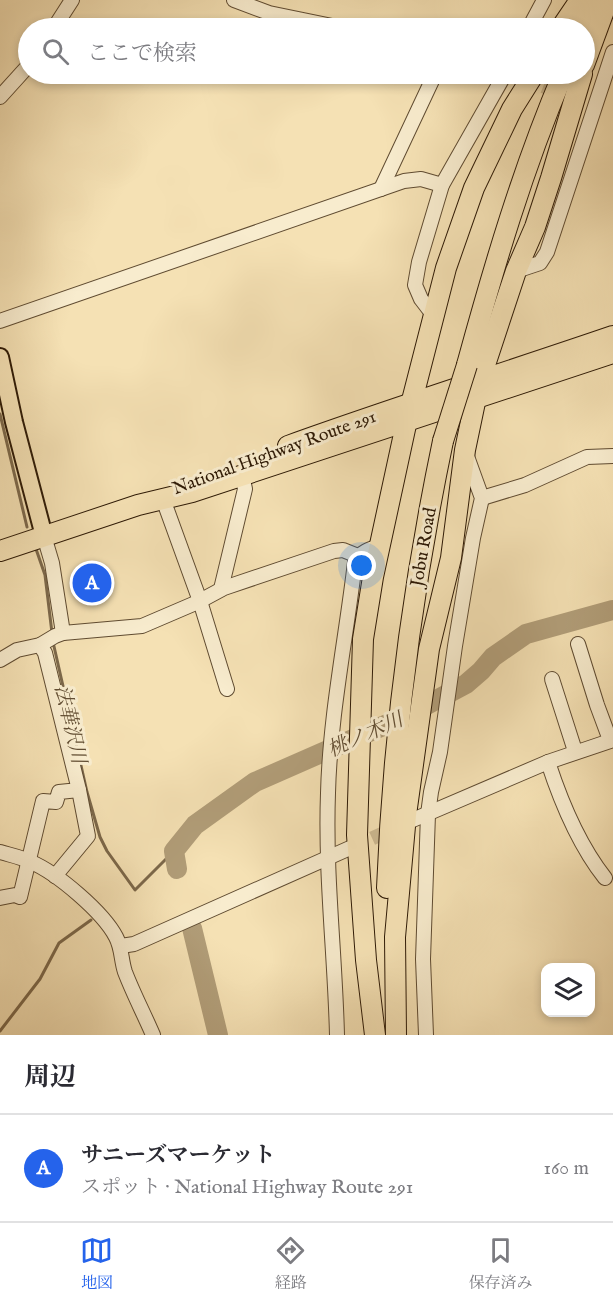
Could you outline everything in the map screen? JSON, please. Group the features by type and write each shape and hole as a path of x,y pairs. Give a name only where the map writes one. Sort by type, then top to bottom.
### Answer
{"highway":[{"path":"568,18 580,0"},
{"path":"587,18 594,0"},
{"path":"590,18 601,0"},
{"path":"595,37 608,0"},
{"path":"375,1035 358,872 357,805 363,639 373,577 409,412 446,268 474,188 512,109 519,84"},
{"name":"Jobu Road","path":"388,1035 387,895 397,733 420,559 444,441 494,268 559,84"},
{"path":"396,1035 395,937 406,815 429,649 451,558 465,450 477,390 516,271 535,227 579,84"},
{"path":"477,390 613,336"},
{"path":"409,412 477,390 613,353"},
{"name":"National Highway Route 291","path":"0,551 138,505 192,492 409,412"},
{"name":"National Highway Route 291","path":"138,505 170,489 353,422 409,412"}],"main road":[{"path":"0,357 14,422 45,536"}],"street":[{"path":"60,18 72,0"},
{"path":"234,0 269,13 293,18"},
{"path":"534,18 544,0"},
{"path":"516,271 540,263 548,252 589,105 613,52"},
{"path":"0,97 18,77"},
{"path":"381,189 430,84"},
{"path":"434,315 421,299 415,285 419,262 442,185 499,84"},
{"path":"0,321 381,189 421,179 442,185"},
{"path":"426,1035 423,959 428,814 471,549 482,498 465,450"},
{"path":"482,498 525,485 586,457 613,456"},
{"path":"221,589 245,489 242,475"},
{"path":"163,499 200,601 227,689"},
{"path":"45,536 52,563 63,633"},
{"path":"337,1035 328,856 332,724 355,562 358,556 380,546"},
{"path":"0,660 17,650 40,645 63,633 142,626 200,601 221,589 334,551 343,550 358,556"},
{"path":"408,822 548,762 612,740 597,705 578,644"},
{"path":"40,645 45,653 88,836 55,876"},
{"path":"552,679 575,752"},
{"path":"548,762 585,849 605,878"},
{"path":"0,898 15,895 20,897 43,801 57,802 59,792 78,790"},
{"path":"121,946 134,944 350,848"},
{"path":"0,852 30,861 55,876 93,909 113,931 121,946 120,958 125,972 153,1035"}],"waterway":[{"name":"法華沢川","path":"0,414 27,527"},
{"name":"法華沢川","path":"36,549 45,575 52,633"},
{"name":"桃ノ木川","path":"177,869 174,851 195,825 255,782 408,715 466,684 493,657 526,634 613,610"},
{"name":"法華沢川","path":"53,642 87,792 100,837 107,851 135,890 174,851"},
{"name":"桃ノ木川","path":"0,1031 40,979 59,943 91,920"},
{"name":"法華沢川","path":"192,928 218,1035"}],"tunnel":[{"path":"538,84 564,95"},
{"path":"353,847 395,828"}],"place":[{"name":"サニーズマーケット","path":"92,583"}]}
